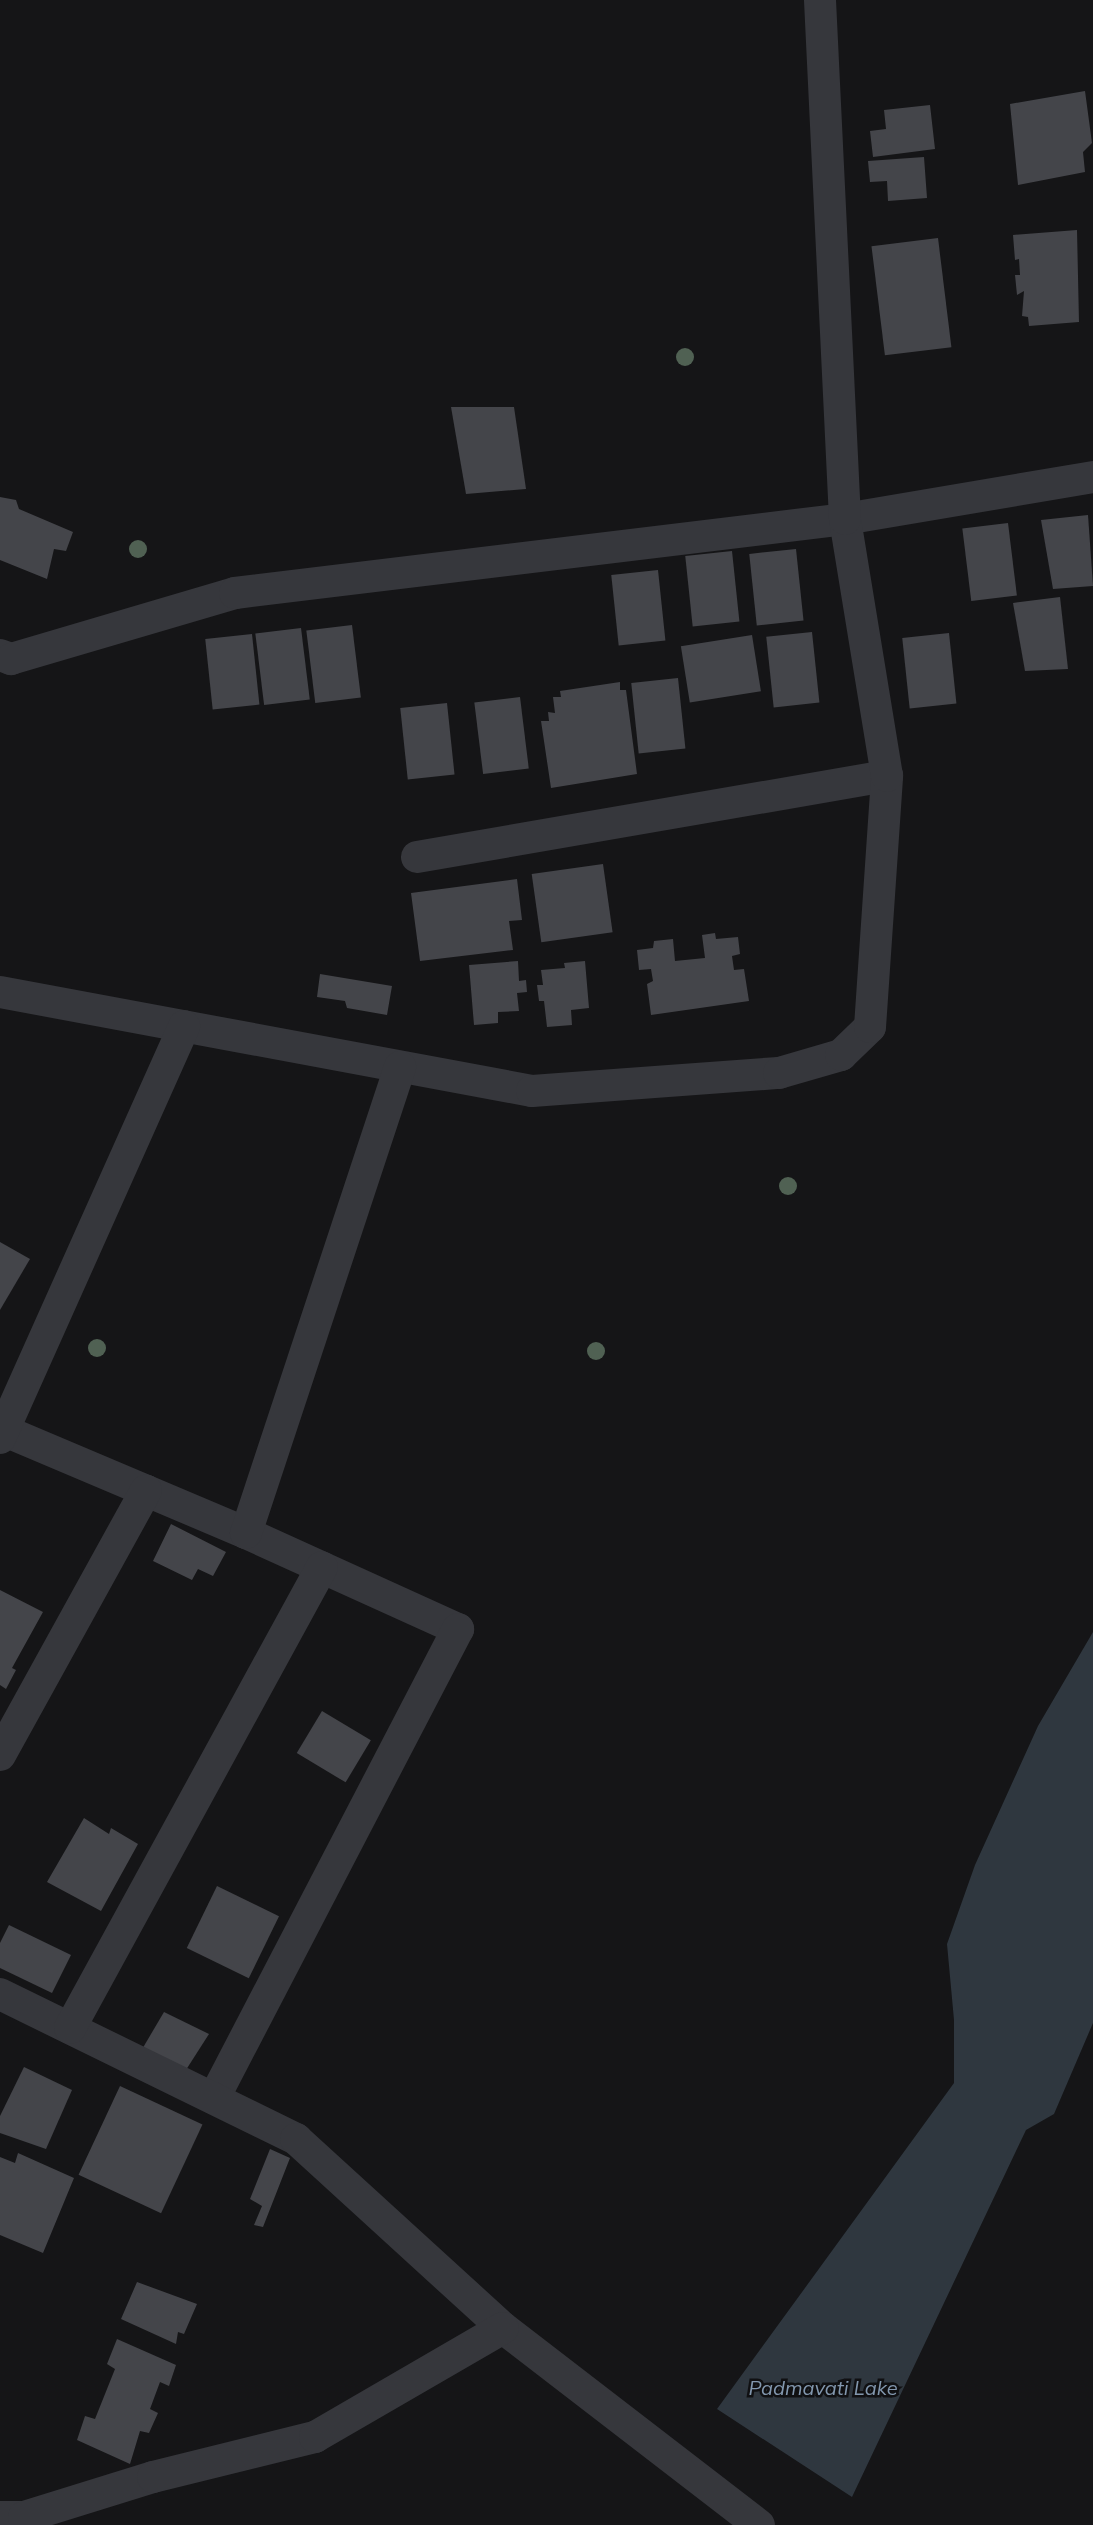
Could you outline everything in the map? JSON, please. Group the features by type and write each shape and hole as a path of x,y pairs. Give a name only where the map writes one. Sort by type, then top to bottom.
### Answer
{"street":[{"path":"0,992 532,1091 779,1073 841,1055 870,1027 887,776 845,519 820,0"},
{"path":"0,655 11,659 235,593 845,519 1093,477"},
{"path":"417,857 887,776"},
{"path":"184,1026 1,1432 246,1533 458,1629 214,2098"},
{"path":"246,1533 400,1067"},
{"path":"0,1755 11,1711 146,1491"},
{"path":"70,2028 322,1567"},
{"path":"0,1994 296,2139 503,2328 759,2525"},
{"path":"0,2517 24,2517 153,2477 315,2437 503,2328"}],"water":[{"name":"Padmavati Lake","path":"1093,1632 1093,2023 1054,2114 1026,2130 852,2497 717,2409 954,2083 954,2020 947,1944 975,1865 1038,1726"}],"building":[{"path":"1085,91 1092,143 1083,152 1085,172 1018,185 1010,104"},
{"path":"930,105 935,149 873,157 870,131 886,129 884,110"},
{"path":"924,157 927,198 888,201 887,181 870,182 868,161"},
{"path":"1077,230 1079,322 1029,326 1028,317 1022,316 1024,291 1017,295 1015,275 1020,275 1019,259 1015,260 1013,235"},
{"path":"938,238 951,347 885,355 871,246"},
{"path":"451,407 514,407 526,489 466,494"},
{"path":"0,497 16,500 19,509 73,532 66,551 54,549 47,579 0,560"},
{"path":"1088,515 1093,586 1053,589 1041,520"},
{"path":"1008,523 1017,595 971,601 962,529"},
{"path":"796,549 804,621 757,626 749,554"},
{"path":"732,551 739,622 693,627 685,556"},
{"path":"658,570 665,641 619,646 611,575"},
{"path":"1060,597 1068,669 1025,671 1013,603"},
{"path":"352,625 361,697 315,703 306,631"},
{"path":"301,628 310,699 264,705 255,634"},
{"path":"812,632 819,703 774,707 766,637"},
{"path":"949,633 956,704 910,709 902,638"},
{"path":"252,634 259,705 213,710 205,639"},
{"path":"752,635 761,691 690,703 681,646"},
{"path":"678,678 685,749 639,754 631,683"},
{"path":"620,682 620,690 626,690 637,774 551,788 541,721 549,721 548,712 555,713 553,697 561,697 560,691"},
{"path":"520,697 529,768 483,774 474,703"},
{"path":"447,703 455,775 408,780 400,708"},
{"path":"603,864 613,932 541,942 532,874"},
{"path":"517,879 522,920 509,921 513,950 420,961 411,893"},
{"path":"715,933 716,939 738,937 740,954 732,956 734,970 744,969 749,1001 651,1015 647,984 653,981 651,969 639,970 637,950 653,948 654,941 673,939 675,961 705,958 702,935"},
{"path":"518,961 519,981 526,980 527,992 517,993 519,1011 498,1012 498,1023 474,1025 469,965"},
{"path":"585,961 589,1008 571,1010 572,1025 547,1027 544,1001 539,1001 537,985 543,985 541,970 565,968 564,963"},
{"path":"320,974 392,986 387,1015 347,1008 345,1001 317,997"},
{"path":"0,1242 30,1259 0,1310"},
{"path":"171,1524 226,1552 213,1576 198,1569 192,1580 153,1561"},
{"path":"0,1590 43,1612 12,1668 16,1670 6,1689 0,1685"},
{"path":"322,1711 371,1740 346,1782 297,1753"},
{"path":"84,1818 109,1834 111,1828 138,1844 101,1911 47,1882"},
{"path":"217,1886 279,1916 249,1978 187,1948"},
{"path":"9,1925 71,1955 52,1993 0,1968 0,1943"},
{"path":"164,2012 209,2034 184,2073 141,2051"},
{"path":"24,2067 72,2090 46,2149 0,2133 0,2116"},
{"path":"120,2086 202,2124 161,2213 79,2175"},
{"path":"270,2149 290,2158 263,2227 254,2225 262,2206 250,2199"},
{"path":"18,2153 74,2178 43,2253 0,2235 0,2157 15,2163"},
{"path":"137,2282 197,2304 184,2334 178,2332 176,2344 121,2319"},
{"path":"117,2339 176,2365 169,2386 160,2382 150,2409 158,2413 149,2433 140,2431 130,2464 77,2440 85,2416 95,2419 115,2369 107,2364"}]}
